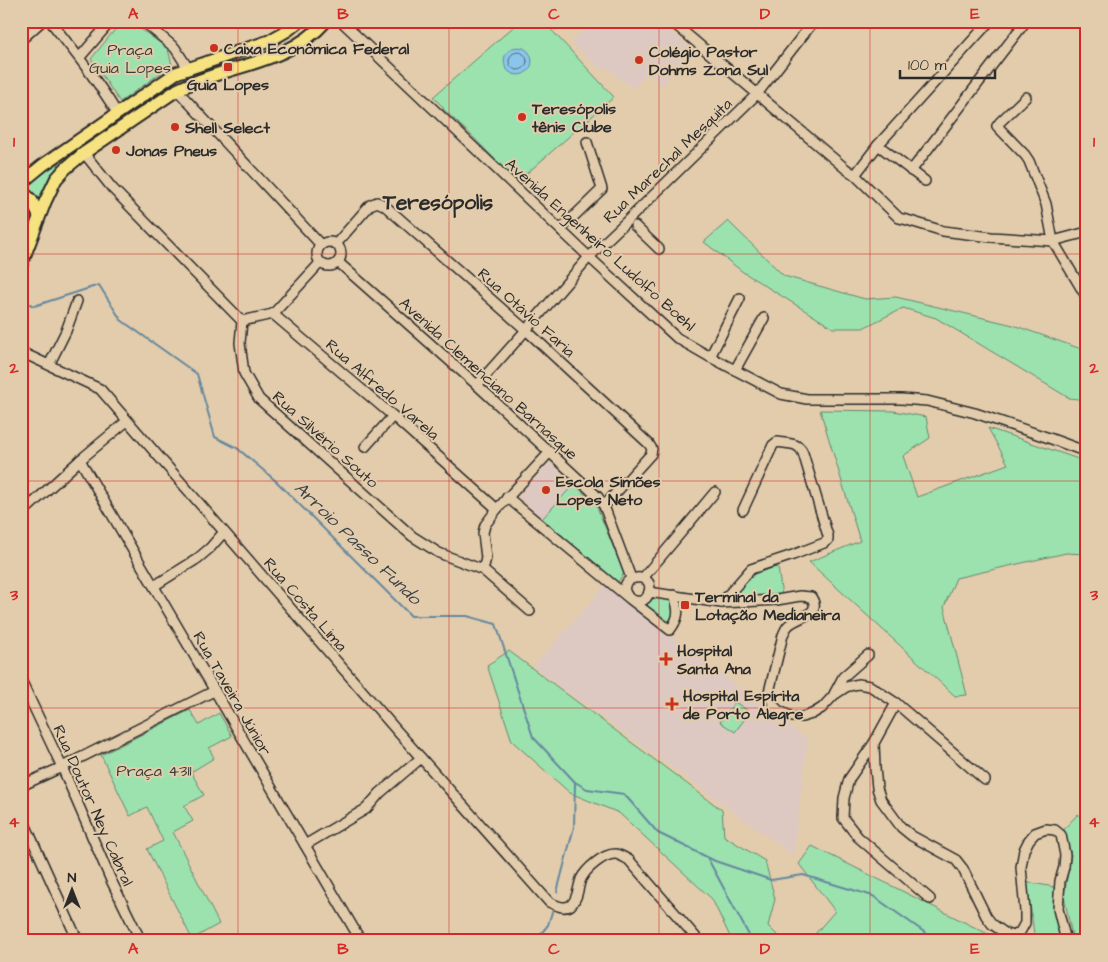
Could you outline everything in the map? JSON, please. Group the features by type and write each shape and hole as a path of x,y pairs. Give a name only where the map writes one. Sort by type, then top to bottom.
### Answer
{"main road":[{"path":"21,184 38,168 176,73 269,41 299,21"},
{"path":"21,264 39,216 56,179 84,153 177,90 189,84 268,59 296,46 326,21"},
{"path":"21,190 32,201 39,216"}],"street":[{"path":"21,40 42,21"},
{"path":"50,21 80,57 117,113"},
{"path":"80,57 111,21"},
{"path":"143,21 174,48 188,68"},
{"name":"Avenida Engenheiro Ludolfo Boehl","path":"340,21 677,338 781,394 807,399 901,399 927,401 975,413 1087,452"},
{"path":"671,21 855,175 899,218 943,231 991,238 1053,240 1087,232"},
{"name":"Rua Marechal Mesquita","path":"477,385 589,256 757,94 814,21"},
{"path":"855,175 878,145 990,21"},
{"path":"911,171 1026,21"},
{"path":"177,90 320,244"},
{"path":"1026,97 997,126 1029,161 1046,204 1053,240 1087,298"},
{"path":"566,224 602,190 587,142"},
{"path":"878,145 925,181"},
{"path":"84,153 112,188 242,321 272,314 320,263"},
{"name":"Rua Otávio Faria","path":"336,244 370,205 377,202 384,205 526,330 649,444 652,449 651,454 604,506"},
{"path":"635,226 659,249"},
{"path":"325,242 336,244 340,249 341,256 333,266 326,267 317,259 317,249 320,244 325,242"},
{"name":"Avenida Clemenciano Barnasque","path":"338,262 477,385 598,497 604,506 631,578"},
{"path":"710,357 740,298"},
{"path":"49,365 66,331 78,300"},
{"name":"Rua Alfredo Varela","path":"272,314 393,416 497,509"},
{"path":"735,370 764,318"},
{"name":"Rua Silvério Souto","path":"242,321 240,343 244,373 259,399 412,536 439,553 483,570 530,611"},
{"name":"Rua Costa Lima","path":"21,352 100,389 549,902 558,907 572,904 586,870 606,856 616,854 629,860 699,941"},
{"path":"365,447 393,416"},
{"path":"21,514 80,460 127,421"},
{"path":"722,603 751,569 793,555 828,540 803,453 798,445 777,442 773,445 743,510"},
{"path":"483,570 486,558 483,533 485,524 507,497 550,452"},
{"name":"Rua Taveira Júnior","path":"80,460 361,941"},
{"path":"643,578 715,492"},
{"path":"507,497 670,630 678,614 678,606 674,595"},
{"path":"154,586 197,559 224,532"},
{"path":"631,578 643,578 649,584 648,596 637,602 627,596 626,584 631,578"},
{"path":"649,592 722,603 777,600 800,596 811,597 815,605 812,613 792,622 783,635 769,692 773,705 778,710 792,717 802,717 822,708 834,695 846,687 858,684 870,686 896,703 985,780"},
{"path":"834,695 844,676 868,654"},
{"name":"Rua Doutor Ney Cabral","path":"21,680 62,767 110,878 141,941"},
{"path":"21,786 214,691"},
{"path":"896,703 874,742 848,779 844,798 843,818 858,838 930,899"},
{"path":"874,742 874,768 881,800 901,827 912,836 956,860 964,869 986,916 992,924 1006,934 1014,936 1020,932 1025,923 1021,867 1024,850 1029,840 1035,834 1046,829 1055,830 1061,835 1065,855 1060,881 1058,908 1066,941"},
{"path":"305,845 366,810 380,794 422,758"},
{"path":"21,815 78,941"}],"shaded area":[{"name":"Colégio Pastor Dohms Zona Sul","path":"590,21 658,21 695,53 662,85 649,73 633,89 608,69 599,68 571,43"},
{"name":"Escola Simões Lopes Neto","path":"550,462 574,484 542,519 518,496"},
{"name":"Hospital Espírita de Porto Alegre","path":"605,585 808,740 793,855 533,667"}],"green space":[{"name":"Praça Guia Lopes","path":"122,21 130,21 168,49 172,65 120,102 91,59"},
{"name":"Teresópolis tênis Clube","path":"520,21 543,21 614,97 517,182 433,97"},
{"path":"60,161 30,216 21,243 21,193 34,179"},
{"path":"728,221 784,276 865,299 896,297 1013,325 1087,351 1087,400 1069,398 936,318 903,308 863,328 833,328 743,272 704,242"},
{"path":"820,410 894,411 926,417 930,438 903,456 917,497 1008,464 988,428 1087,462 1087,554 1066,553 956,578 944,607 967,695 955,696 809,562 860,541"},
{"path":"574,484 596,505 624,573 618,582 542,519"},
{"path":"778,567 782,596 733,597 755,572"},
{"path":"654,598 672,599 675,612 670,624 646,606"},
{"path":"509,651 722,810 724,836 765,861 775,899 768,926 783,941 732,941 712,899 619,813 570,793 512,741 487,665"},
{"path":"735,702 750,712 735,732 720,722"},
{"name":"Praça 4311","path":"190,710 199,725 219,713 232,736 209,748 214,758 191,772 204,795 184,806 193,821 173,832 219,924 192,939 147,849 163,841 147,807 130,816 101,755"},
{"path":"1078,814 1087,822 1087,941 1073,941 1064,896 1071,855 1064,829"},
{"path":"812,846 1002,941 809,941 835,911 799,864"},
{"path":"1027,882 1054,887 1063,941 1035,941"}],"water":[{"path":"518,47 528,51 532,61 528,71 518,75 508,71 504,61 508,51"}],"waterway":[{"name":"Arroio Passo Fundo","path":"21,300 34,306 99,285 121,320 197,374 215,437 237,448 276,481 411,616 467,616 496,624 533,737 575,782 587,789 624,794 658,833 715,861 771,880 803,875 873,896 937,941"},
{"path":"557,892 574,827 575,782"},
{"path":"707,857 752,941"},
{"path":"535,941 548,925 552,912"}],"place":[{"name":"Caixa Econômica Federal","path":"214,48"},
{"name":"Colégio Pastor Dohms Zona Sul","path":"639,60"},
{"name":"Guia Lopes","path":"228,67"},
{"name":"Teresópolis tênis Clube","path":"522,117"},
{"name":"Shell Select","path":"175,127"},
{"name":"Jonas Pneus","path":"116,150"},
{"name":"Escola Simões Lopes Neto","path":"546,490"},
{"name":"Terminal da Lotação Medianeira","path":"685,605"},
{"name":"Hospital Santa Ana","path":"666,659"},
{"name":"Hospital Espírita de Porto Alegre","path":"672,704"}],"district":[{"name":"Teresópolis","path":"438,202"}]}
